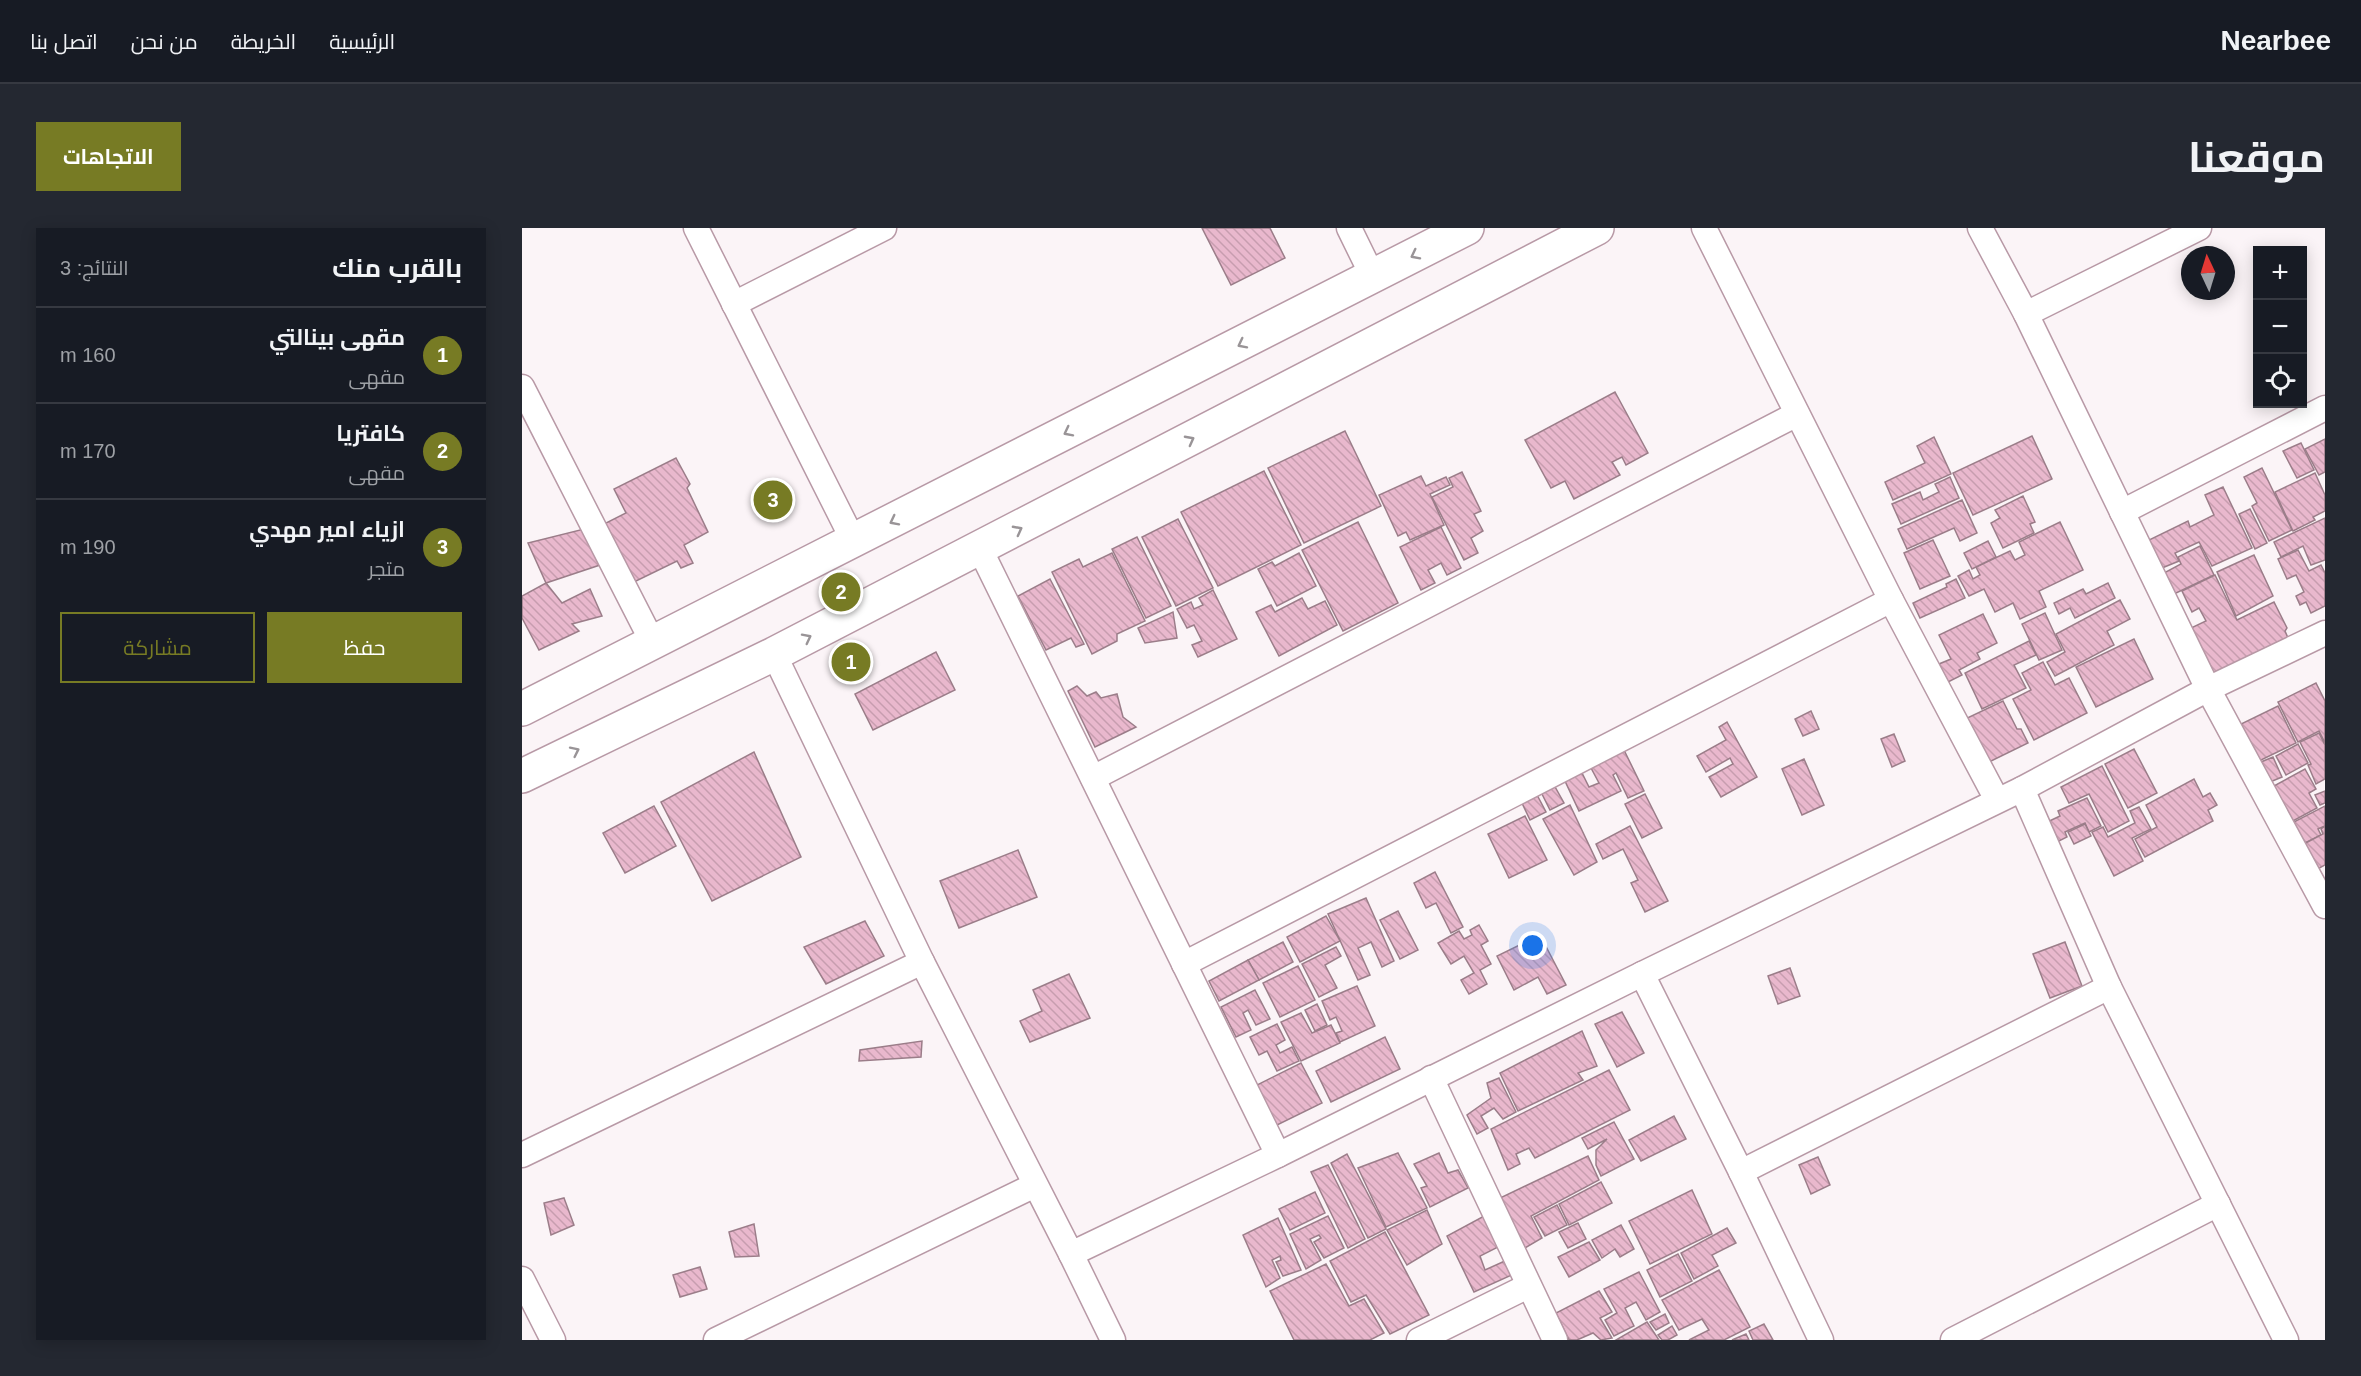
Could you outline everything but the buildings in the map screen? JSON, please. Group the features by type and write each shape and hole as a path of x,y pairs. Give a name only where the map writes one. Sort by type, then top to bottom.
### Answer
{"main road":[{"path":"522,709 1467,228"},
{"path":"522,776 774,654 980,549 1569,236 1597,228"}],"street":[{"path":"696,228 854,542"},
{"path":"734,304 884,228"},
{"path":"1349,228 1373,277"},
{"path":"1704,228 1891,600 1997,800"},
{"path":"1980,228 2026,314 2208,689 2325,906"},
{"path":"2026,314 2199,228"},
{"path":"525,402 653,643"},
{"path":"2122,512 2325,408"},
{"path":"1093,778 1797,414"},
{"path":"980,549 1278,1155"},
{"path":"1184,964 1891,600"},
{"path":"1071,1254 1278,1155 2022,789 2208,689 2325,633"},
{"path":"774,654 922,962 1113,1340"},
{"path":"2022,789 2109,987 2286,1340"},
{"path":"522,1155 922,962"},
{"path":"1642,974 1741,1172 1821,1340"},
{"path":"1741,1172 2109,987"},
{"path":"1431,1078 1555,1340"},
{"path":"716,1340 1035,1185"},
{"path":"1953,1340 2218,1204"},
{"path":"523,1286 553,1340"},
{"path":"1419,1340 1528,1286"}],"place":[{"name":"ازياء امير مهدي","path":"773,500"},
{"name":"كافتريا","path":"841,592"},
{"name":"مقهى بينالتي","path":"851,662"}]}
